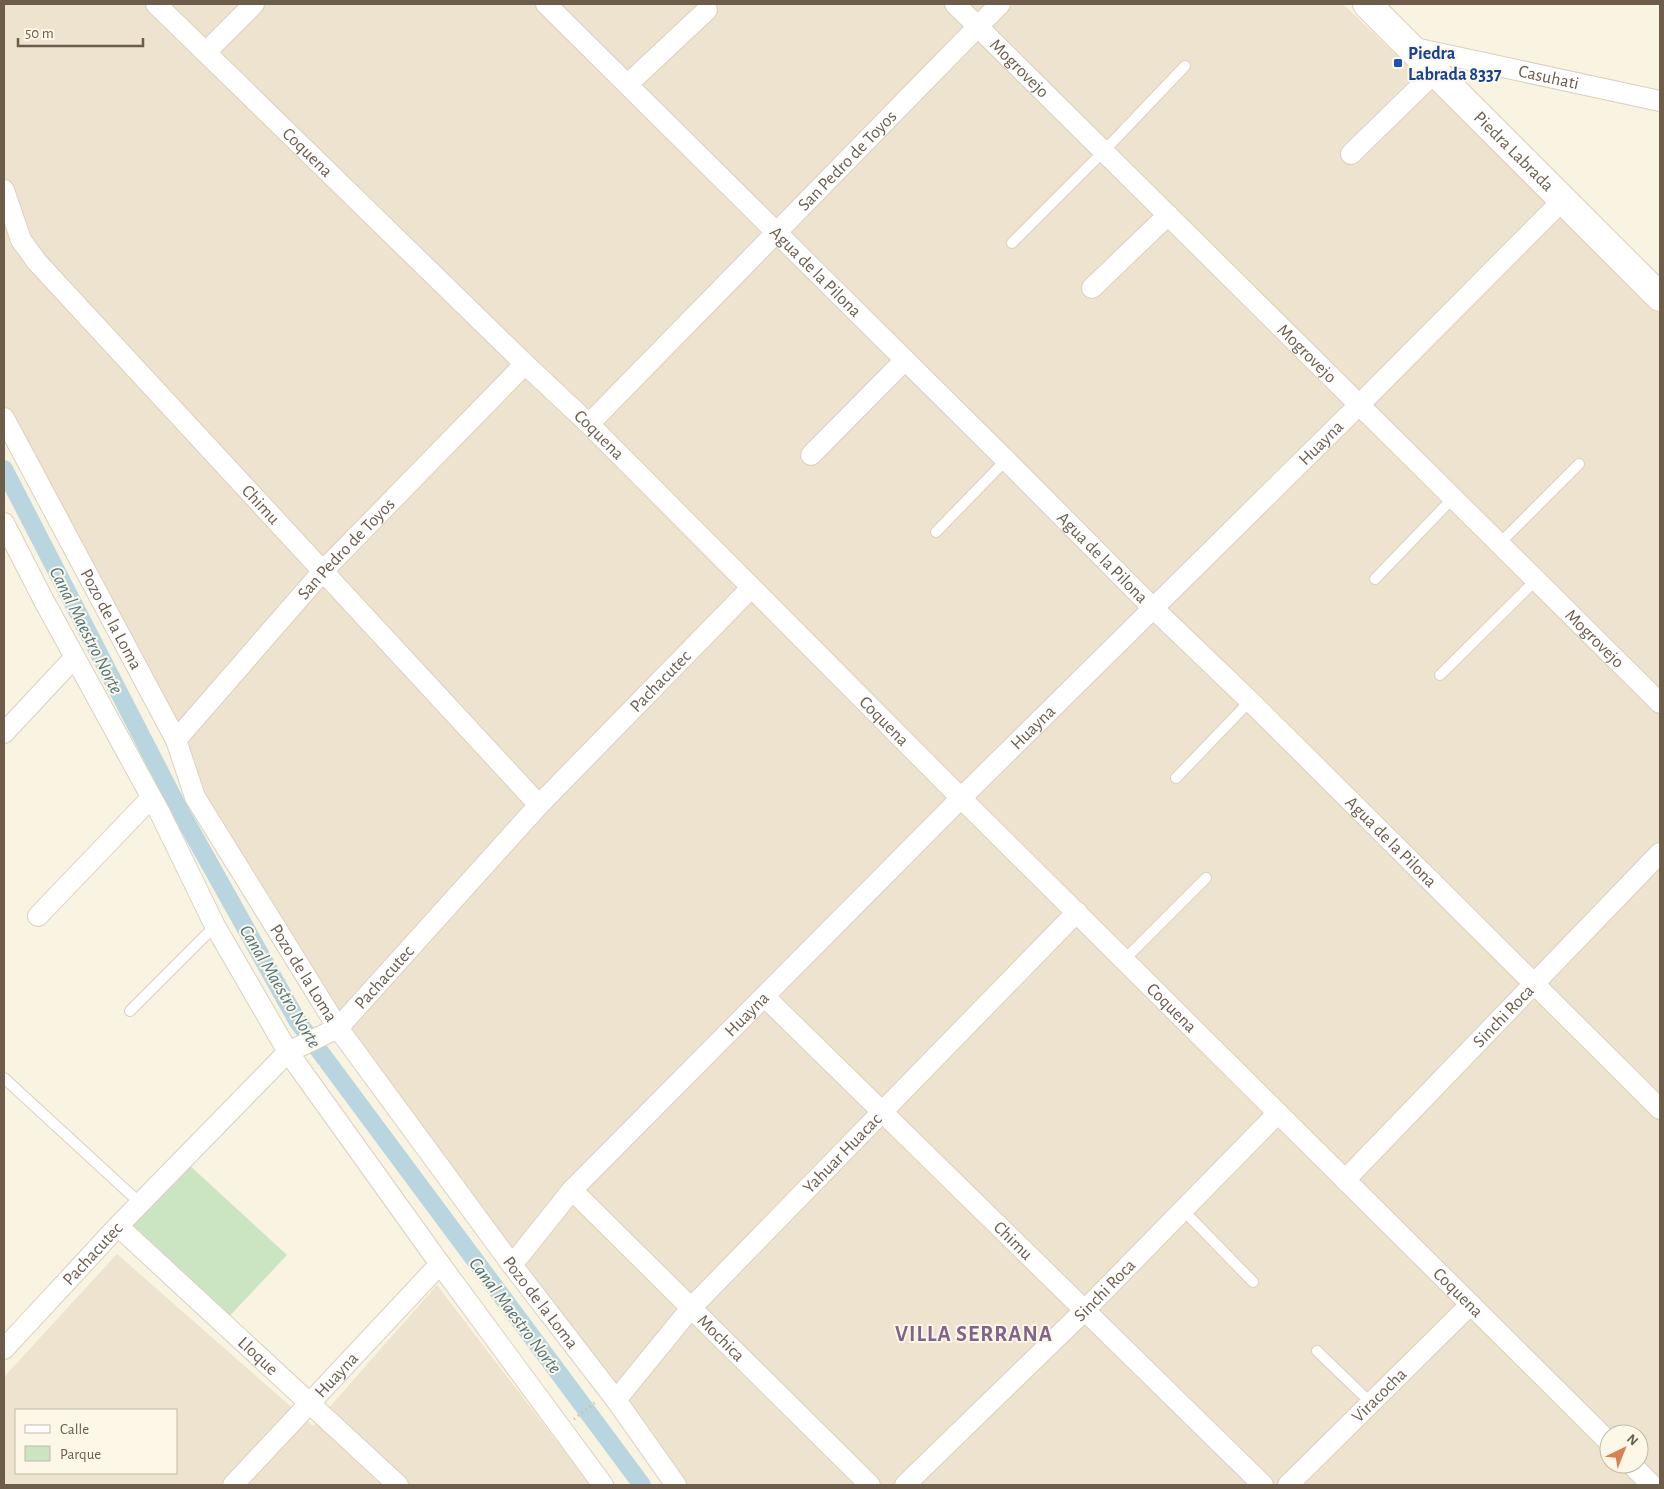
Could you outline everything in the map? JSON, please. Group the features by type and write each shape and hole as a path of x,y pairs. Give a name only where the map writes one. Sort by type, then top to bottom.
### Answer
{"main road":[{"name":"Piedra Labrada","path":"1367,4 1660,297"}],"street":[{"name":"Coquena","path":"156,4 589,424 961,798 1599,1432"},
{"path":"206,52 254,4"},
{"name":"Agua de la Pilona","path":"546,4 1660,1109"},
{"name":"Mogrovejo","path":"955,4 1660,703"},
{"name":"San Pedro de Toyos","path":"589,424 1000,4"},
{"path":"628,84 708,10"},
{"name":"Casuhati","path":"1410,47 1660,101"},
{"path":"1351,154 1435,72"},
{"name":"Chimu","path":"4,190 22,240 36,262 539,805"},
{"name":"Huayna","path":"512,1266 572,1190 961,798 1359,405 1563,200"},
{"path":"1092,288 1168,215"},
{"path":"810,455 905,360"},
{"name":"San Pedro de Toyos","path":"176,740 323,571 525,364"},
{"name":"Pozo de la Loma","path":"4,418 176,740 195,797 338,1028 608,1399 676,1485"},
{"path":"4,523 74,658 151,798 215,926 288,1052 594,1481"},
{"name":"Pachacutec","path":"4,1349 118,1226 288,1052 338,1028 539,805 751,588"},
{"path":"4,733 74,658"},
{"path":"38,916 151,798"},
{"name":"Sinchi Roca","path":"1345,1180 1660,853"},
{"name":"Yahuar Huacac","path":"608,1399 691,1308 1076,912"},
{"name":"Chimu","path":"764,996 1263,1485"},
{"name":"Sinchi Roca","path":"905,1485 1084,1310 1278,1113"},
{"name":"Mochica","path":"572,1190 870,1485"},
{"name":"Lloque","path":"118,1226 398,1485"},
{"name":"Huayna","path":"232,1485 440,1264"},
{"name":"Viracocha","path":"1288,1485 1470,1304"},
{"path":"1641,1474 1652,1485"}],"lane":[{"path":"1012,243 1185,66"},
{"path":"936,532 1006,460"},
{"path":"1499,544 1579,464"},
{"path":"1375,579 1453,498"},
{"path":"1440,674 1536,580"},
{"path":"1176,778 1250,701"},
{"path":"1124,960 1206,878"},
{"path":"130,1011 215,926"},
{"path":"4,1078 140,1203"},
{"path":"1183,1210 1252,1282"},
{"path":"1317,1351 1372,1403"}],"path":[{"path":"570,1422 608,1399"}],"shaded area":[{"path":"4,4 1343,4 1660,304 1660,1485 668,1485 331,1030 4,422"},
{"path":"117,1254 313,1426 437,1285 590,1485 4,1485 4,1377"}],"green space":[{"path":"187,1163 287,1255 223,1323 122,1230"}],"waterway":[{"name":"Canal Maestro Norte","path":"4,469 179,809 298,1022 642,1485"}],"place":[{"name":"Piedra Labrada 8337","path":"1398,63"}],"district":[{"name":"VILLA SERRANA","path":"974,1333"}]}
